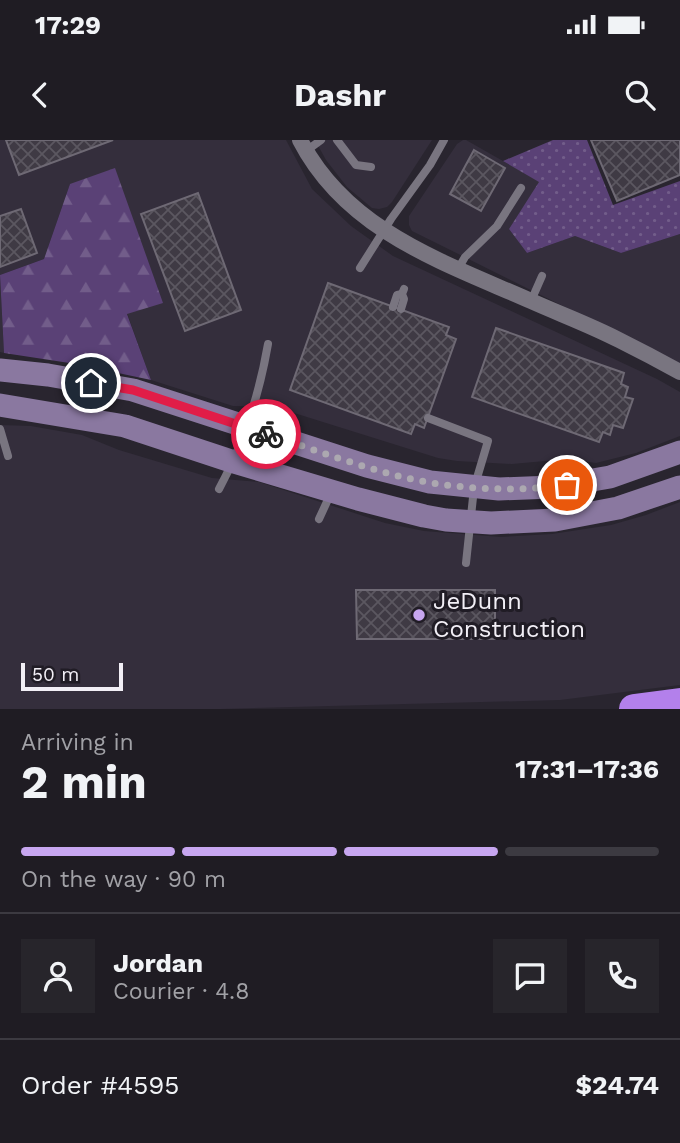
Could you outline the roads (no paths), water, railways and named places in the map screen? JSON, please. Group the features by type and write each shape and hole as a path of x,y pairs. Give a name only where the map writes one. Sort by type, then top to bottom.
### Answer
{"highway":[{"path":"634,709 680,703"}],"main road":[{"path":"0,370 48,375 133,390 398,475 474,488 526,489 581,483 621,474 680,452"},
{"path":"0,405 125,426 379,505 470,523 522,523 576,517 618,508 680,488"}],"street":[{"path":"303,146 334,189 384,231 420,252 617,339 680,372"}],"lane":[{"path":"303,146 321,140"},
{"path":"337,140 356,165 371,167"},
{"path":"360,268 444,140"},
{"path":"458,269 465,257 498,226 521,188"},
{"path":"531,301 542,276"},
{"path":"397,308 397,295 403,291"},
{"path":"219,489 247,428 268,344"},
{"path":"428,418 488,441 474,488 466,563"},
{"path":"0,429 8,456"},
{"path":"319,519 332,491"}],"place":[{"name":"JeDunn Construction","path":"419,615"}]}
